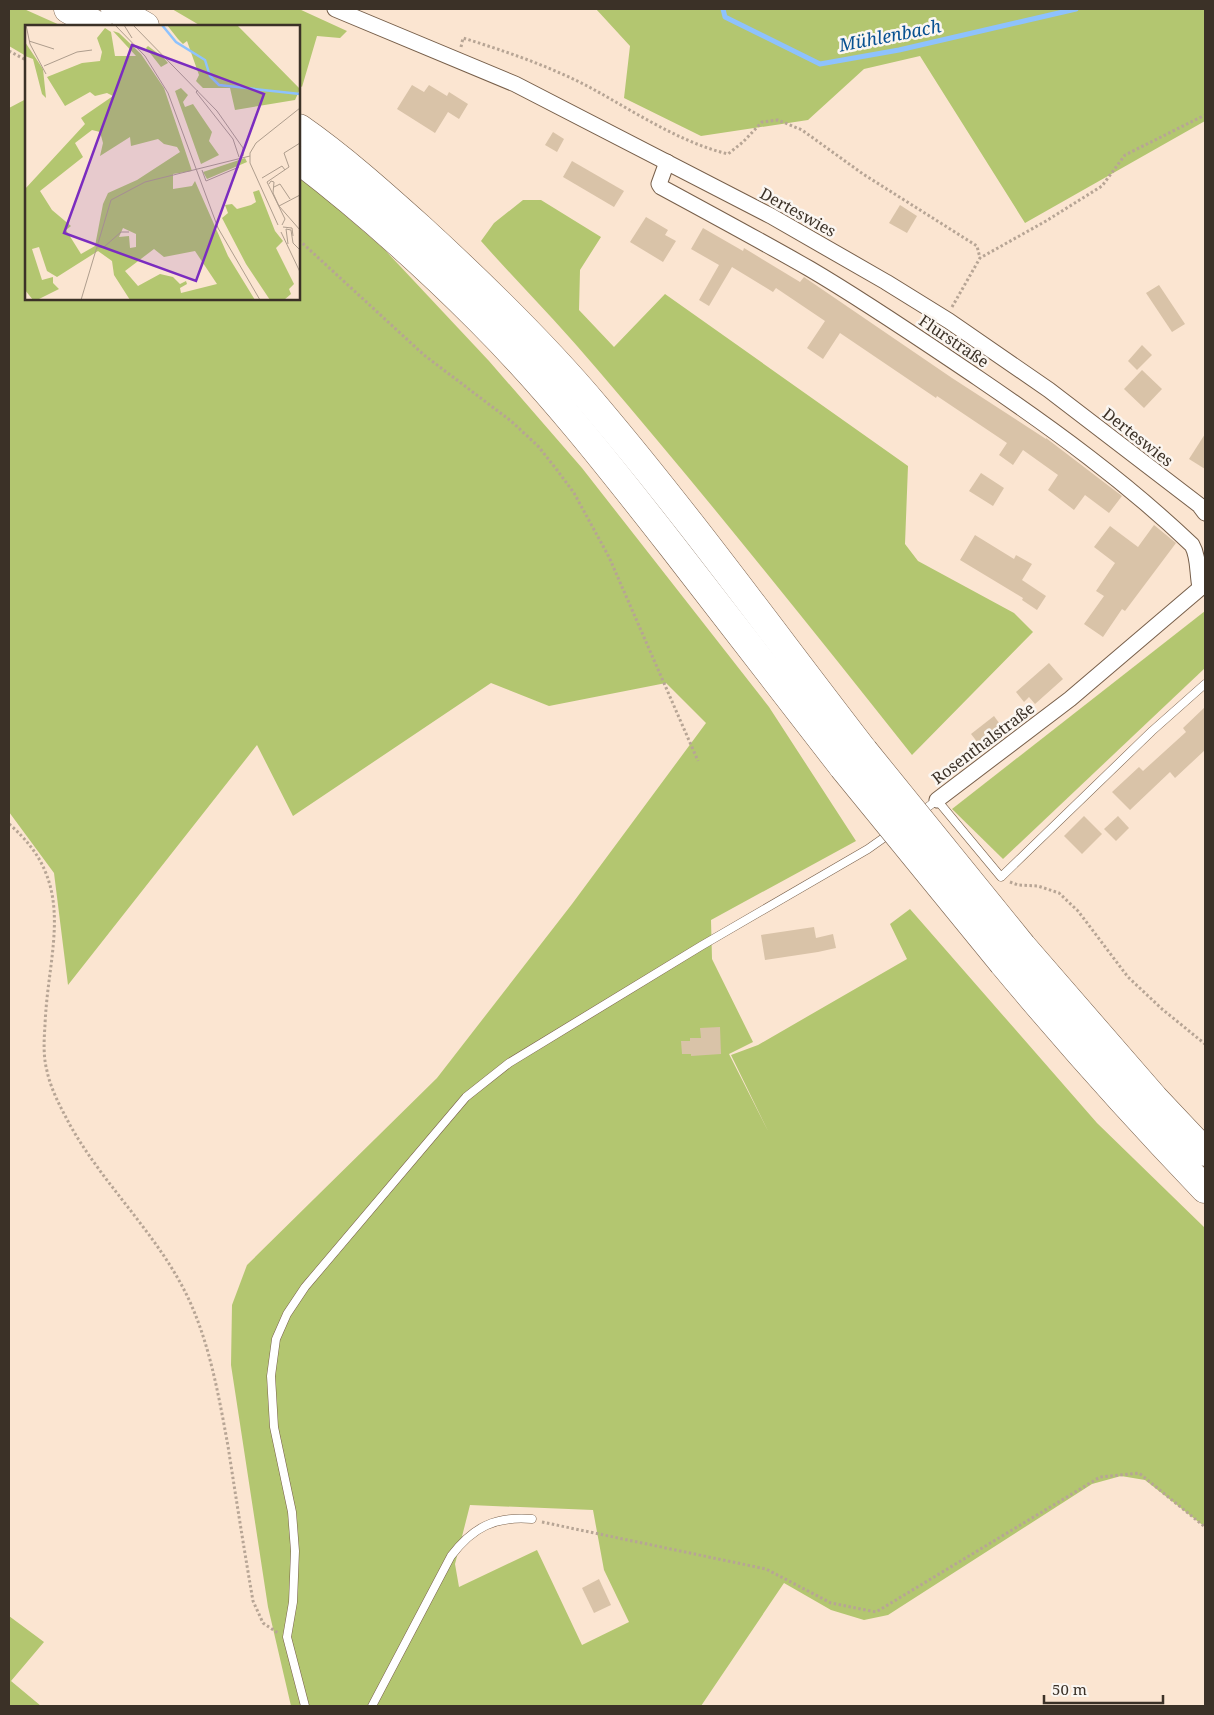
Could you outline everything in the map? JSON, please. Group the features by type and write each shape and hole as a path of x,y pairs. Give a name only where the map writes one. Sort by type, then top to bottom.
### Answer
{"highway":[{"path":"68,9 96,25"},
{"path":"115,9 143,25"},
{"path":"300,129 360,176 452,258 493,297 594,405 660,488 853,759"},
{"path":"300,161 343,194 437,277 482,322 579,428 686,564 853,759 1013,954 1205,1152"},
{"path":"1013,954 1060,1032 1129,1109 1205,1189"}],"street":[{"name":"Derteswies","path":"335,9 515,84 771,216 886,282 949,321 1049,390 1199,505 1205,513"},
{"name":"Flurstraße","path":"667,162 659,184 661,187 810,269 882,313 1019,406 1094,460 1142,499 1192,545 1197,552 1197,575 1203,586"},
{"name":"Rosenthalstraße","path":"937,800 1070,699 1203,586"}],"lane":[{"path":"1001,878 1152,731 1205,684"},
{"path":"906,822 937,800"},
{"name":"Rosenthalstraße","path":"937,800 1001,878"},
{"path":"305,1706 287,1637 293,1602 295,1550 292,1512 274,1427 270,1376 276,1339 287,1314 305,1287 466,1097 509,1063 701,946 868,849 898,827"},
{"path":"372,1706 451,1556 463,1540 482,1527 502,1520 532,1519"}],"path":[{"path":"458,60 463,38 494,48 589,87 685,138 712,150 728,154 743,142 762,122 778,120 802,130 863,174 977,246 980,258"},
{"path":"9,51 25,59"},
{"path":"949,321 953,306 980,258 1046,221 1102,186 1125,155 1205,115"},
{"path":"300,241 424,354 512,421 538,446 558,470 574,493 609,557 698,761"},
{"path":"9,824 36,854 47,877 55,906 55,937 45,1006 44,1044 47,1070 58,1103 76,1136 101,1173 160,1248 192,1306 201,1330 219,1398 253,1601 263,1623 287,1637"},
{"path":"1001,878 1018,886 1038,886 1059,893 1078,911 1128,977 1162,1009 1205,1044"},
{"path":"532,1519 766,1569 831,1603 876,1612 1100,1477 1139,1473 1205,1527"}],"green space":[{"path":"9,9 24,9 60,25 25,25 25,55 9,46"},
{"path":"172,9 299,9 347,31 340,38 317,36 302,87 300,86 300,25 199,25"},
{"path":"596,9 1205,9 1205,121 1025,223 920,56 864,69 808,120 701,136 624,98 630,46"},
{"path":"25,100 25,300 300,300 300,176 384,249 489,361 582,468 769,707 856,841 711,920 712,959 753,1042 729,1054 768,1131 731,1055 758,1045 907,959 890,924 910,909 1097,1123 1205,1228 1205,1527 1145,1480 1121,1476 1092,1484 888,1615 864,1620 831,1610 784,1583 701,1706 291,1706 268,1607 231,1365 232,1305 247,1265 437,1078 572,904 706,723 666,683 549,706 491,683 293,816 257,745 68,985 54,873 9,812 9,108","holes":["470,1505 593,1510 604,1570 629,1622 582,1645 537,1550 459,1587 455,1564"]},
{"path":"523,200 541,200 601,237 580,270 579,310 614,347 665,294 908,466 905,544 918,561 1014,613 1033,632 912,755 756,560 637,416 569,336 481,241 494,223"},
{"path":"1205,611 1205,668 1003,859 952,809"},
{"path":"9,1616 44,1642 11,1681 41,1706 9,1706"}],"building":[{"path":"412,85 424,92 429,85 447,96 449,92 468,104 459,119 448,112 435,133 397,109"},
{"path":"553,132 564,139 557,152 545,145"},
{"path":"572,161 624,191 614,207 563,177"},
{"path":"900,205 917,216 907,233 889,223"},
{"path":"646,217 668,230 665,235 676,241 663,262 630,242"},
{"path":"703,228 743,251 744,248 800,282 804,277 952,378 1046,438 1122,496 1109,513 1085,495 1074,510 1048,490 1058,475 1023,450 1013,465 999,455 1007,443 840,333 823,359 807,348 825,321 776,288 773,292 732,267 709,306 699,300 719,265 691,249"},
{"path":"1159,285 1185,324 1172,332 1146,293"},
{"path":"1142,345 1152,355 1137,370 1128,361"},
{"path":"1142,370 1162,389 1144,408 1124,389"},
{"path":"1205,434 1205,469 1189,459"},
{"path":"981,473 1004,488 993,506 969,491"},
{"path":"1154,525 1176,543 1125,611 1122,609 1103,637 1084,624 1104,596 1096,591 1115,563 1094,547 1110,526 1138,547"},
{"path":"975,535 1014,559 1016,555 1032,564 1022,580 1046,596 1037,610 1022,600 1023,598 960,560"},
{"path":"1049,663 1063,679 1035,704 1029,697 1024,702 1016,692"},
{"path":"1205,707 1205,750 1175,778 1170,772 1130,810 1112,792 1139,767 1143,771 1186,732 1183,728"},
{"path":"994,716 1005,731 982,748 971,734"},
{"path":"1084,816 1102,834 1082,854 1064,836"},
{"path":"1118,816 1129,828 1116,841 1104,829"},
{"path":"814,927 816,938 833,934 836,948 765,960 761,935"},
{"path":"720,1027 721,1054 691,1056 691,1054 682,1054 681,1041 690,1041 690,1038 701,1038 700,1028"},
{"path":"599,1579 611,1605 594,1613 582,1588"}],"waterway":[{"name":"Mühlenbach","path":"723,9 725,17 820,64 899,50 1076,9"}]}
